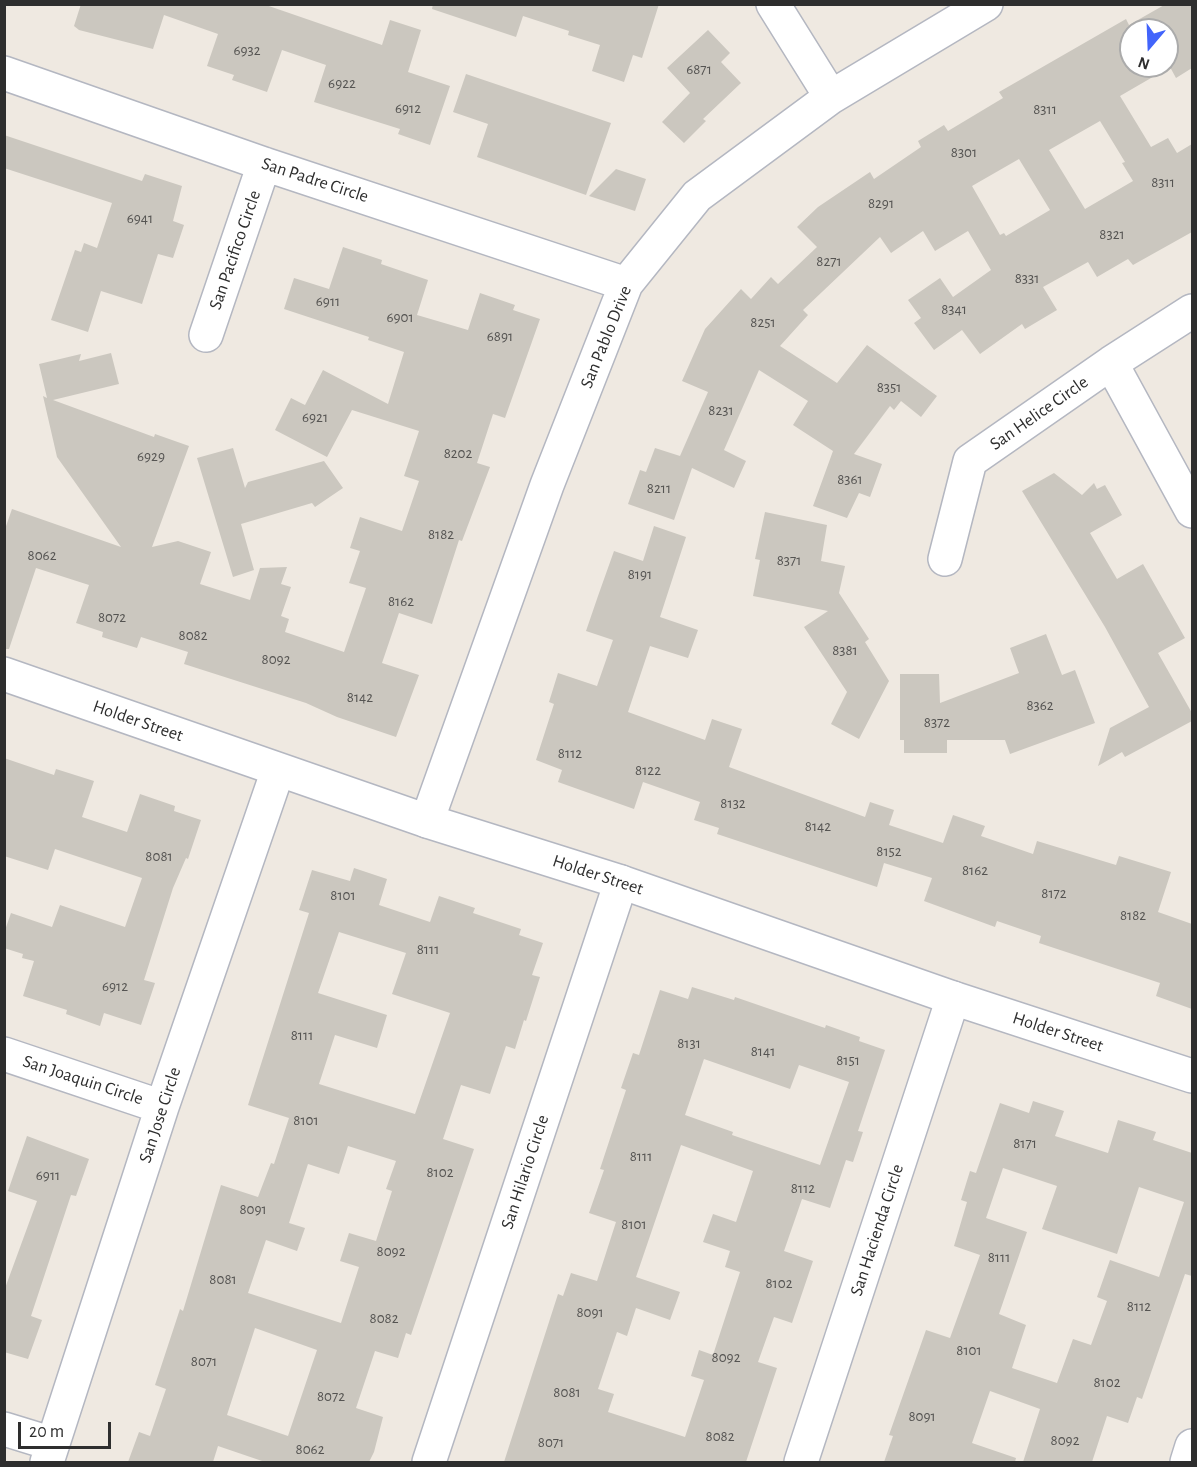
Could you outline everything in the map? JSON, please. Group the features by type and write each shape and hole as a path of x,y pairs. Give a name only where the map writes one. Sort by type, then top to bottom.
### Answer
{"street":[{"path":"773,4 831,97"},
{"name":"San Pablo Drive","path":"427,821 547,485 626,284 697,196 831,97 986,4"},
{"name":"San Padre Circle","path":"4,73 264,164 626,284"},
{"name":"San Pacifico Circle","path":"206,335 264,164"},
{"name":"San Helice Circle","path":"945,559 970,462 1111,363 1192,311"},
{"path":"1111,363 1192,511"},
{"name":"Holder Street","path":"4,674 427,821 621,882 953,998 1192,1076"},
{"name":"San Jose Circle","path":"50,1454 162,1107 278,770"},
{"name":"San Hilario Circle","path":"429,1462 621,882"},
{"name":"San Hacienda Circle","path":"801,1462 953,998"},
{"name":"San Joaquin Circle","path":"4,1054 162,1107"},
{"path":"4,1429 50,1454"},
{"path":"1187,1462 1192,1446"}],"building":[{"path":"81,4 263,4 382,45 390,20 421,30 408,72 450,86 430,145 398,134 400,129 314,102 326,65 282,50 267,92 232,80 234,75 207,66 218,34 164,15 153,49 79,30 74,26"},
{"path":"433,4 659,4 642,58 633,55 624,82 592,71 600,45 568,35 569,31 523,16 516,37 432,9"},
{"path":"1166,4 1192,4 1192,68 1179,76 1179,18 1141,18"},
{"path":"1119,23 1119,78 1151,78 1120,96 1151,147 1168,138 1177,153 1192,144 1192,232 1133,265 1128,259 1097,277 1088,262 1043,287 1057,310 1025,329 1022,324 980,354 962,330 934,350 914,323 921,318 908,300 940,278 953,297 991,270 968,231 935,251 923,231 891,253 880,237 803,310 808,315 780,346 837,383 867,345 937,396 921,417 901,401 894,410 890,406 854,454 882,464 870,497 859,493 847,518 813,506 833,451 793,425 808,401 759,370 724,450 746,461 734,488 692,468 674,520 628,504 640,470 646,472 655,448 680,456 708,392 682,381 705,329 741,289 751,299 771,277 778,284 817,247 797,227 818,207 870,172 874,179 921,147 918,141 944,125 948,131 1003,98 999,92","holes":["1100,121 1125,162 1122,163 1133,181 1085,209 1049,150","1019,159 1050,210 1006,236 1004,233 1000,235 972,186"]},
{"path":"708,30 730,53 721,62 741,83 703,119 706,121 684,143 662,122 690,93 667,68"},
{"path":"466,74 611,123 586,195 477,157 488,124 453,112"},
{"path":"4,135 142,181 145,174 182,186 173,221 184,225 173,258 158,254 142,304 101,291 88,332 51,320 75,250 81,252 84,243 97,248 112,203 4,168"},
{"path":"616,169 646,179 635,211 589,196"},
{"path":"343,247 382,260 381,264 428,280 417,315 468,330 480,293 515,305 513,310 540,319 505,418 493,414 477,463 490,467 462,541 459,540 432,624 399,613 382,663 419,675 396,737 337,717 306,703 184,664 188,652 141,637 137,648 102,637 103,632 76,623 89,585 36,568 9,649 4,649 4,532 12,509 121,547 57,457 43,396 47,398 39,364 81,354 79,361 111,353 119,384 53,400 154,437 155,434 189,446 152,547 178,541 211,552 200,584 250,600 260,568 287,567 281,584 291,587 281,616 289,619 285,632 344,652 366,588 349,583 360,551 350,548 360,517 402,531 419,481 404,476 419,431 352,410 327,457 275,430 291,398 305,405 323,370 388,404 404,352 368,340 369,337 284,309 294,278 329,289"},
{"path":"233,448 245,488 248,482 324,461 343,488 315,507 312,503 241,524 254,570 233,577 197,458"},
{"path":"1054,473 1082,495 1094,483 1097,489 1105,485 1122,515 1090,533 1117,579 1143,564 1185,638 1158,653 1192,713 1192,721 1125,757 1122,752 1098,766 1110,728 1149,707 1105,627 1022,491"},
{"path":"765,512 827,525 821,561 845,566 839,593 869,639 865,642 889,681 859,739 831,724 847,692 804,627 828,611 753,596 760,560 755,559"},
{"path":"654,526 686,537 660,617 698,630 688,658 650,646 628,712 705,740 712,719 742,729 729,767 865,817 870,802 894,810 889,825 943,843 953,815 985,826 981,836 1033,854 1037,841 1116,865 1119,856 1171,872 1158,912 1192,924 1192,1009 1156,996 1160,983 1039,943 1041,936 997,921 995,927 924,901 932,878 884,863 877,887 717,834 719,828 694,820 700,802 643,782 634,809 558,782 562,770 536,760 554,704 549,702 558,673 597,686 613,640 586,631 614,551 643,561"},
{"path":"1046,634 1062,675 1075,670 1095,723 1010,754 1005,740 947,740 947,753 904,753 904,740 900,740 900,674 939,674 940,703 1019,673 1010,648"},
{"path":"4,758 54,775 56,769 94,781 82,817 127,832 140,794 175,806 174,811 201,820 188,859 186,858 173,888 144,980 155,983 141,1025 104,1013 100,1026 66,1014 67,1010 23,996 34,961 22,958 23,954 4,948 4,933 11,913 52,927 60,905 125,927 142,878 55,849 48,870 4,856"},
{"path":"354,868 387,879 379,905 430,922 439,896 475,908 473,913 521,929 519,935 543,943 532,975 540,977 515,1049 506,1046 490,1094 461,1085 443,1139 474,1149 411,1335 406,1333 398,1358 375,1351 356,1408 383,1417 374,1452 369,1462 265,1462 218,1446 213,1462 128,1462 139,1432 150,1436 166,1389 155,1385 180,1309 183,1311 221,1185 258,1197 271,1163 274,1164 289,1118 248,1105 309,913 299,910 312,870 350,881","holes":["339,932 406,953 392,994 450,1013 415,1114 319,1084 335,1035 377,1048 387,1015 318,993","348,1146 396,1161 386,1189 392,1191 376,1241 349,1233 340,1261 359,1267 341,1323 248,1293 266,1240 297,1251 305,1228 289,1223 308,1164 339,1174","255,1328 317,1350 288,1436 227,1415"]},
{"path":"692,987 734,1000 735,997 825,1028 826,1025 860,1037 859,1041 885,1050 858,1131 863,1132 853,1162 846,1160 830,1208 802,1199 784,1251 813,1261 792,1323 774,1317 758,1362 777,1368 746,1462 504,1462 558,1294 563,1296 571,1273 597,1281 616,1222 589,1213 604,1170 600,1169 626,1090 621,1088 633,1053 639,1055 660,990 688,999","holes":["704,1059 790,1089 799,1065 849,1082 820,1165 732,1135 733,1132 685,1115","681,1145 753,1171 736,1222 713,1214 703,1242 730,1251 725,1267 740,1272 713,1355 699,1350 691,1376 704,1380 685,1437 608,1412 614,1394 598,1389 617,1332 627,1336 636,1308 670,1320 680,1292 636,1277"]},
{"path":"1033,1101 1064,1111 1055,1136 1108,1153 1118,1120 1156,1132 1153,1140 1192,1153 1192,1276 1185,1274 1142,1399 1137,1397 1128,1423 1107,1416 1092,1462 1023,1462 1040,1409 990,1391 972,1443 1016,1458 1015,1462 884,1462 893,1436 889,1435 926,1330 950,1338 980,1255 954,1246 967,1202 961,1200 970,1171 976,1173 1000,1103 1029,1113","holes":["1003,1168 1057,1186 1042,1229 1117,1254 1139,1187 1184,1202 1159,1277 1110,1260 1097,1297 1107,1301 1091,1345 1073,1339 1057,1383 1012,1368 1026,1325 999,1314 1027,1232 986,1218"]},
{"path":"27,1136 89,1159 76,1196 71,1195 31,1316 42,1320 28,1359 4,1352 4,1291 37,1201 8,1191"}]}
